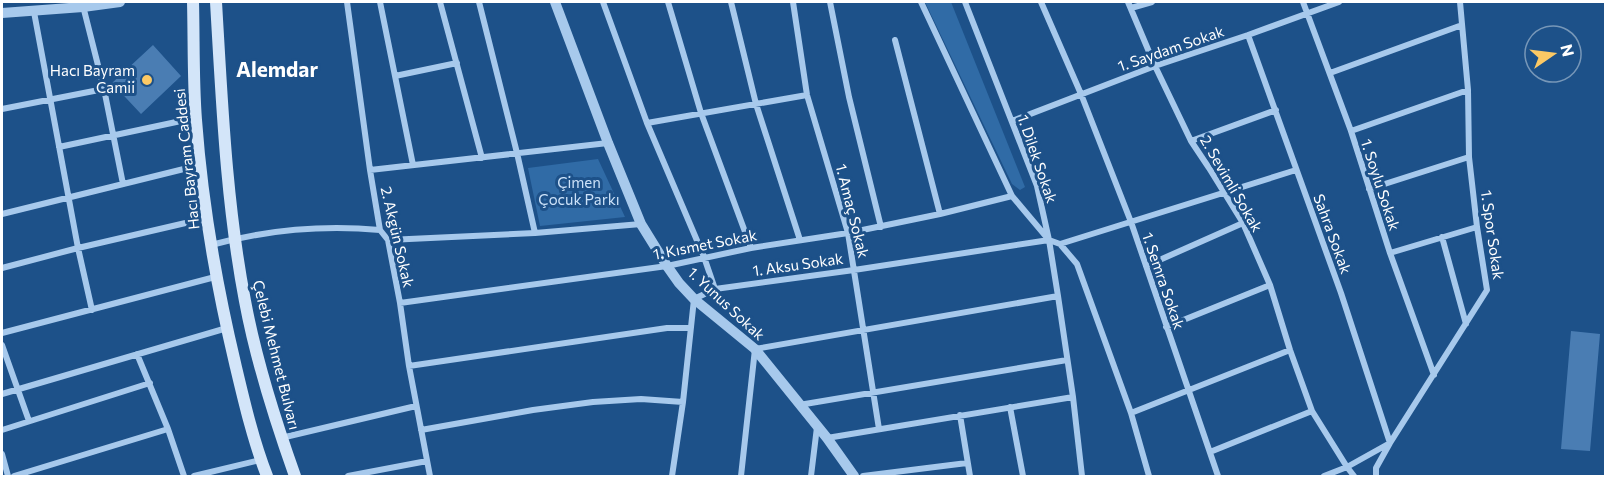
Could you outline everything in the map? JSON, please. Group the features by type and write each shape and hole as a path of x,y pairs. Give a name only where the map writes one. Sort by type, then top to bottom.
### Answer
{"main road":[{"name":"Hacı Bayram Caddesi","path":"193,2 195,118 215,277"},
{"path":"216,2 226,168 235,238"},
{"name":"Çelebi Mehmet Bulvarı","path":"235,238 245,302 260,365 295,477"},
{"path":"215,277 260,460 267,477"}],"street":[{"path":"2,13 26,8 120,2"},
{"name":"2. Akgün Sokak","path":"347,2 380,230 388,240 430,477"},
{"path":"380,2 413,165"},
{"path":"440,2 482,158"},
{"path":"479,2 518,153 535,233"},
{"name":"1. Yunus Sokak","path":"555,2 641,224 667,266 694,299 755,349 827,438 854,477"},
{"path":"603,2 647,123 704,257 715,289"},
{"path":"668,2 701,114 751,248"},
{"path":"731,2 756,104 800,240"},
{"name":"1. Amaç Sokak","path":"793,2 807,95 848,233 879,429"},
{"path":"830,2 849,97 881,227"},
{"name":"1. Dilek Sokak","path":"921,2 1012,196 1049,240"},
{"name":"1. Dilek Sokak","path":"965,2 1037,186 1049,240"},
{"name":"1. Semra Sokak","path":"1041,2 1081,94 1131,222 1218,477"},
{"path":"1129,5 1152,2"},
{"name":"1. Soylu Sokak","path":"1303,2 1351,131 1390,253 1434,375"},
{"name":"1. Saydam Sokak","path":"1012,121 1155,66 1339,2"},
{"name":"1. Spor Sokak","path":"1376,477 1376,468 1390,443 1487,290 1469,157 1468,90 1460,2"},
{"path":"83,4 104,89 123,184"},
{"name":"2. Sevimli Sokak","path":"1129,5 1191,141 1243,223 1270,285 1312,411 1354,477"},
{"path":"26,8 49,100 92,310"},
{"path":"1330,73 1462,25"},
{"name":"Sahra Sokak","path":"1248,35 1341,293 1390,443"},
{"path":"895,40 940,214"},
{"path":"395,76 457,63"},
{"path":"2,109 104,89"},
{"path":"1351,131 1468,90"},
{"path":"647,123 807,95"},
{"path":"1191,141 1276,110"},
{"path":"58,147 195,118"},
{"path":"370,170 608,143"},
{"path":"1370,189 1469,157"},
{"path":"2,214 200,165"},
{"path":"1060,244 1296,170"},
{"name":"1. Kısmet Sokak","path":"400,303 667,266 751,248 881,227 1012,196"},
{"path":"2,268 207,218"},
{"path":"1146,266 1243,223"},
{"path":"388,240 535,233 641,224"},
{"path":"211,245 235,238 306,229 348,227 380,230"},
{"path":"1390,253 1477,227"},
{"path":"1442,237 1466,324"},
{"path":"1082,477 1073,397 1049,240 1060,244 1077,264 1131,413 1149,477"},
{"name":"1. Aksu Sokak","path":"694,299 715,289 1049,240"},
{"path":"2,333 215,277"},
{"path":"1166,327 1270,285"},
{"path":"741,477 755,349 1058,296"},
{"path":"672,477 694,299"},
{"path":"2,394 227,328"},
{"path":"409,366 667,328 690,328"},
{"path":"2,345 29,421"},
{"path":"1131,413 1290,350"},
{"path":"137,354 168,429 184,477"},
{"path":"799,405 1067,360"},
{"path":"2,430 150,383"},
{"path":"827,438 1073,397"},
{"path":"422,430 533,410 593,402 641,399 683,402"},
{"path":"281,438 416,406"},
{"path":"1010,407 1023,477"},
{"path":"1210,452 1312,411"},
{"path":"960,415 969,477"},
{"path":"811,477 817,426"},
{"path":"14,477 168,429"},
{"path":"1324,477 1390,443"},
{"path":"2,454 8,477"},
{"path":"194,477 209,475 260,460"},
{"path":"348,477 381,473 427,461"},
{"path":"863,477 968,463"}],"green space":[{"path":"925,2 951,2 1025,187 1020,190 1012,184"},
{"name":"Çimen Çocuk Parkı","path":"598,159 625,217 540,226 528,168"}],"building":[{"name":"Hacı Bayram Camii","path":"153,45 181,76 141,114 112,83"},
{"path":"1571,331 1600,334 1590,451 1561,449"}],"place":[{"name":"Hacı Bayram Camii","path":"147,80"}],"district":[{"name":"Alemdar","path":"277,70"}]}
